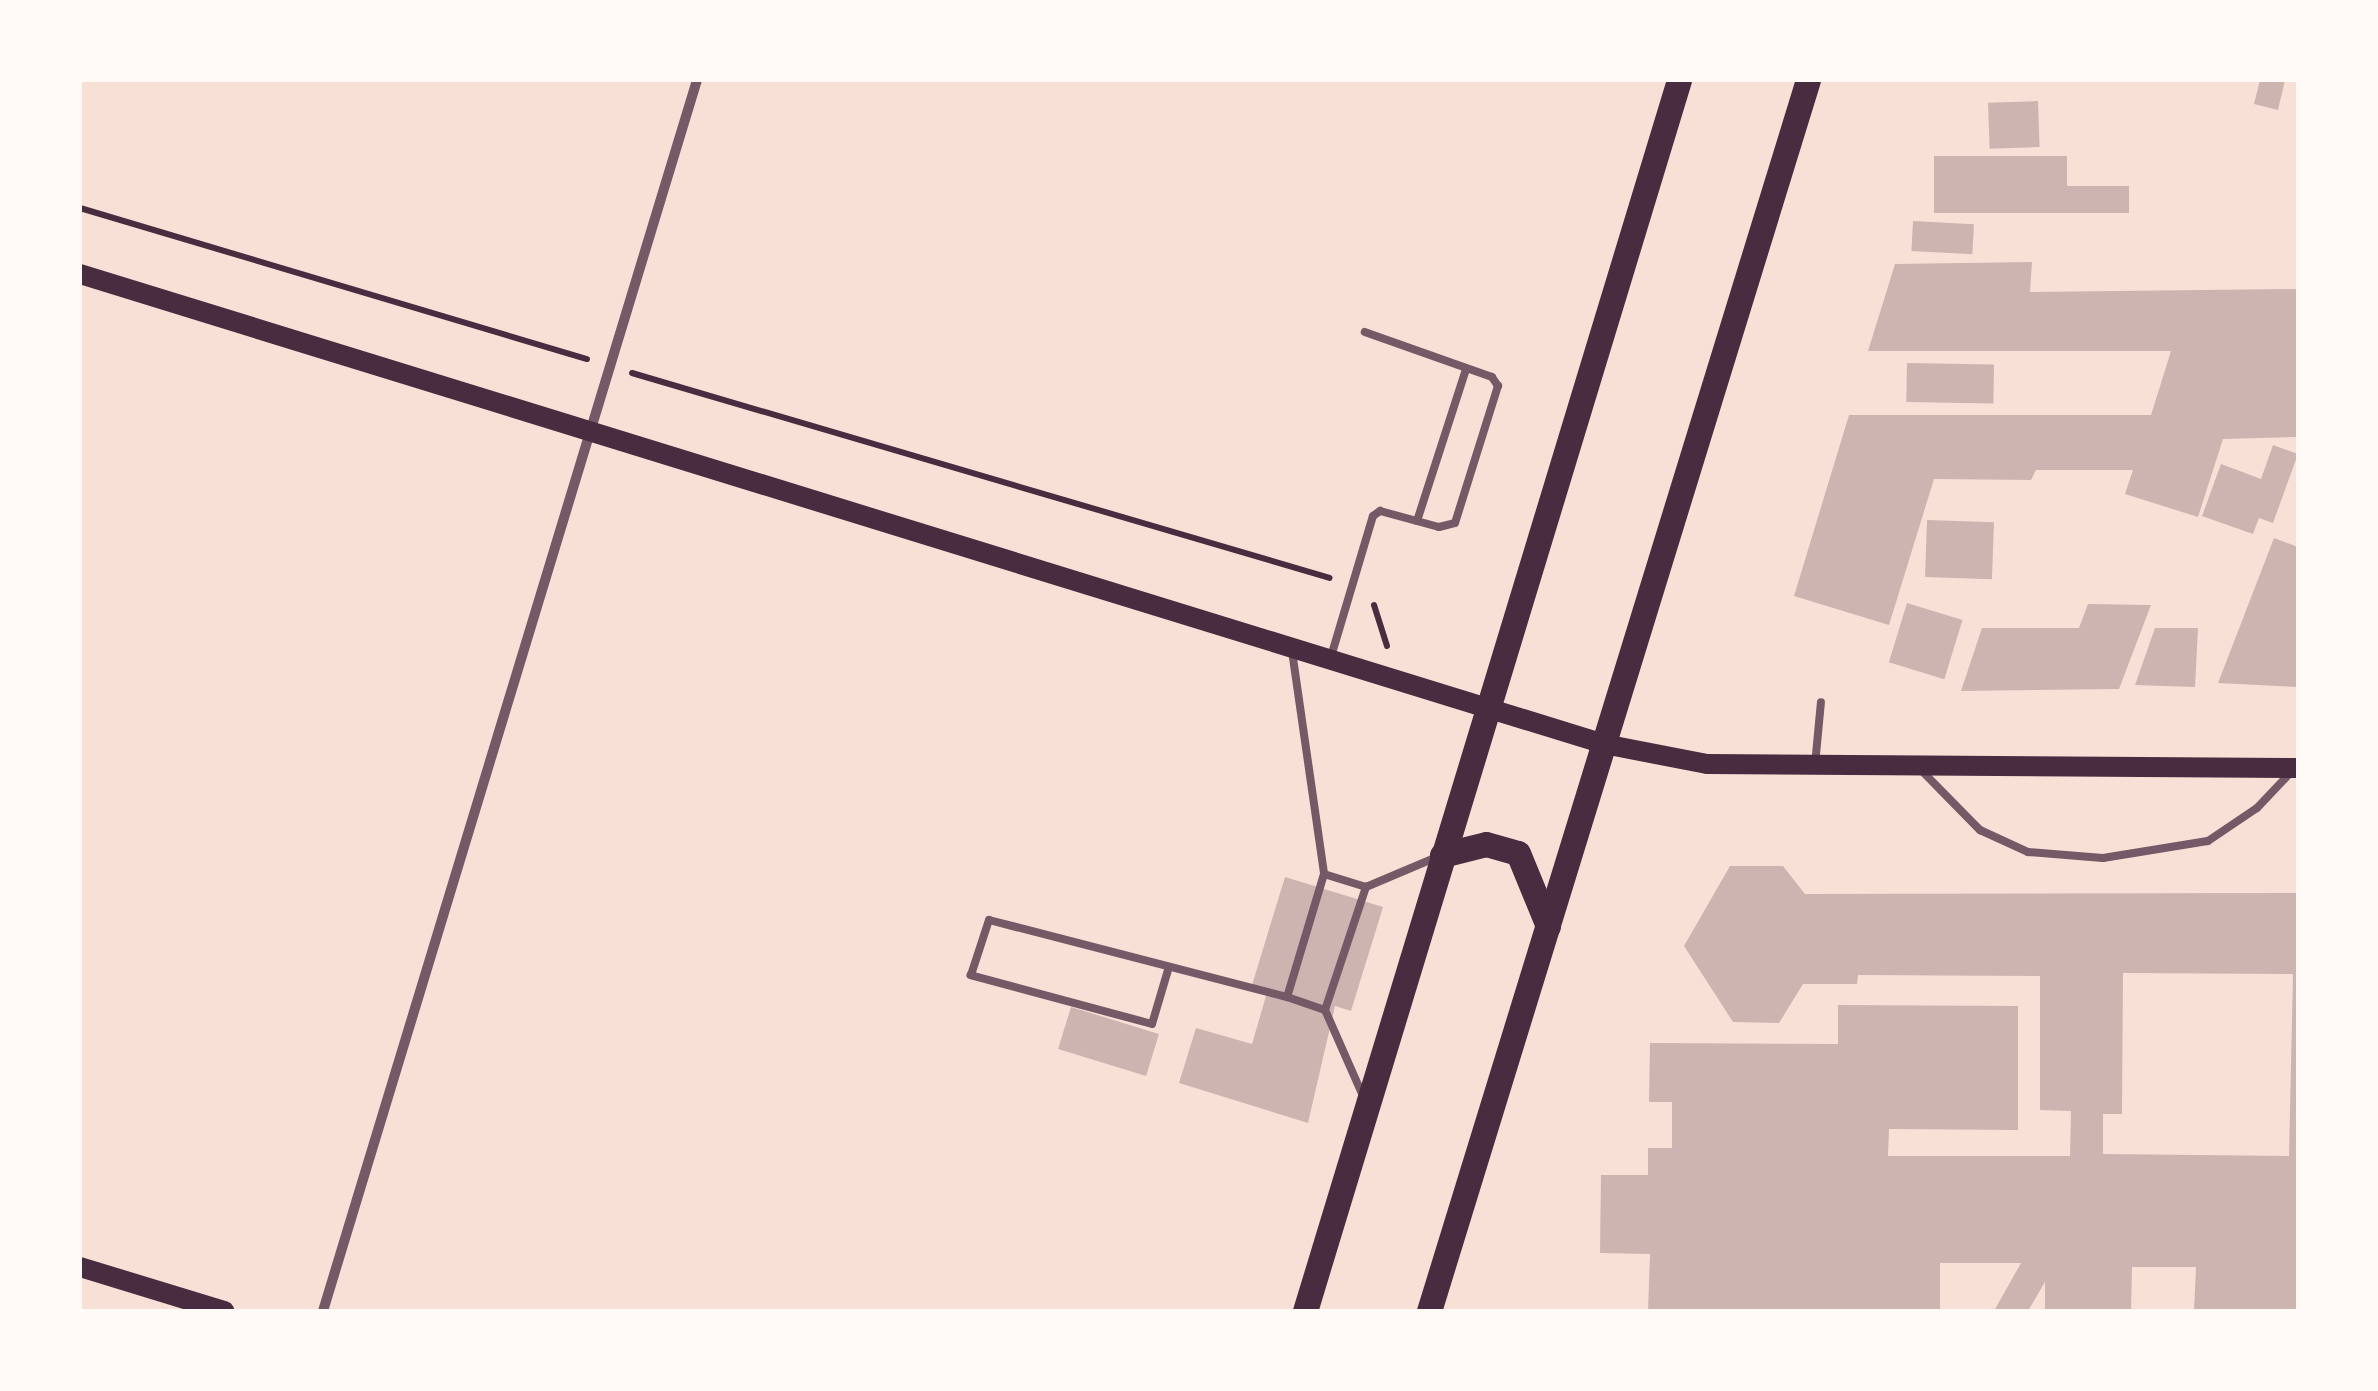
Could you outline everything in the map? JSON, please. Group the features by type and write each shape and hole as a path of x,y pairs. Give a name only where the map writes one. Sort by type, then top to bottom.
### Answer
{"main road":[{"path":"1305,1311 1680,80"},
{"path":"1430,1311 1808,80"},
{"path":"80,274 1485,711 1604,744 1707,764 2296,768"},
{"path":"1442,856 1486,844 1518,852 1548,926"},
{"path":"80,1266 224,1311"}],"street":[{"path":"323,1311 698,80"}],"lane":[{"path":"1330,663 1373,516 1380,511 1417,521 1454,523 1498,386 1492,377 1365,332"},
{"path":"1417,521 1466,368"},
{"path":"1287,998 1324,874 1292,651"},
{"path":"1815,765 1821,702"},
{"path":"1918,766 1937,792 1980,830 2028,852 2103,858 2208,841 2258,808 2296,768"},
{"path":"1324,874 1366,887 1442,856"},
{"path":"1366,887 1325,1010 1367,1105"},
{"path":"1168,970 1152,1024 971,975 989,920 1325,1010"}],"path":[{"path":"80,208 1370,590 1398,684"}],"building":[{"path":"2260,80 2285,80 2278,110 2254,104"},
{"path":"2038,101 2040,147 1990,149 1988,103"},
{"path":"1934,156 2067,156 2067,186 2129,186 2129,213 1934,213"},
{"path":"1913,221 1974,224 1972,254 1911,251"},
{"path":"2032,262 2030,292 2298,289 2298,437 2223,439 2198,517 2125,494 2133,470 2036,470 2031,480 1934,479 1889,625 1794,596 1849,415 2151,415 2171,351 1868,351 1895,264"},
{"path":"1907,363 1994,365 1993,404 1906,402"},
{"path":"2273,445 2298,454 2273,523 2259,518 2253,534 2202,516 2221,464 2261,479"},
{"path":"1927,520 1994,522 1992,579 1925,577"},
{"path":"2274,538 2298,547 2298,687 2218,683"},
{"path":"1907,603 1962,620 1944,679 1889,662"},
{"path":"2088,604 2151,605 2119,689 1961,691 1982,628 2079,628"},
{"path":"2155,628 2198,628 2195,687 2135,685"},
{"path":"1730,866 1783,866 1805,894 2298,893 2298,1311 2194,1311 2196,1267 2132,1267 2131,1311 2045,1311 2045,1282 2028,1311 1994,1311 2021,1263 1940,1263 1940,1311 1648,1311 1650,1254 1600,1253 1601,1175 1648,1175 1648,1148 1672,1148 1672,1102 1649,1102 1650,1043 1838,1044 1838,1005 2018,1006 2018,1130 1889,1129 1888,1156 2070,1156 2071,1111 2040,1110 2040,976 1858,975 1857,984 1803,984 1779,1023 1733,1022 1684,946","holes":["2123,973 2293,974 2289,1156 2103,1154 2103,1114 2122,1114"]},
{"path":"1285,877 1383,907 1351,1011 1335,1006 1308,1123 1179,1083 1196,1028 1252,1044 1268,989 1252,985"},
{"path":"1071,1007 1159,1034 1146,1076 1058,1049"}]}
